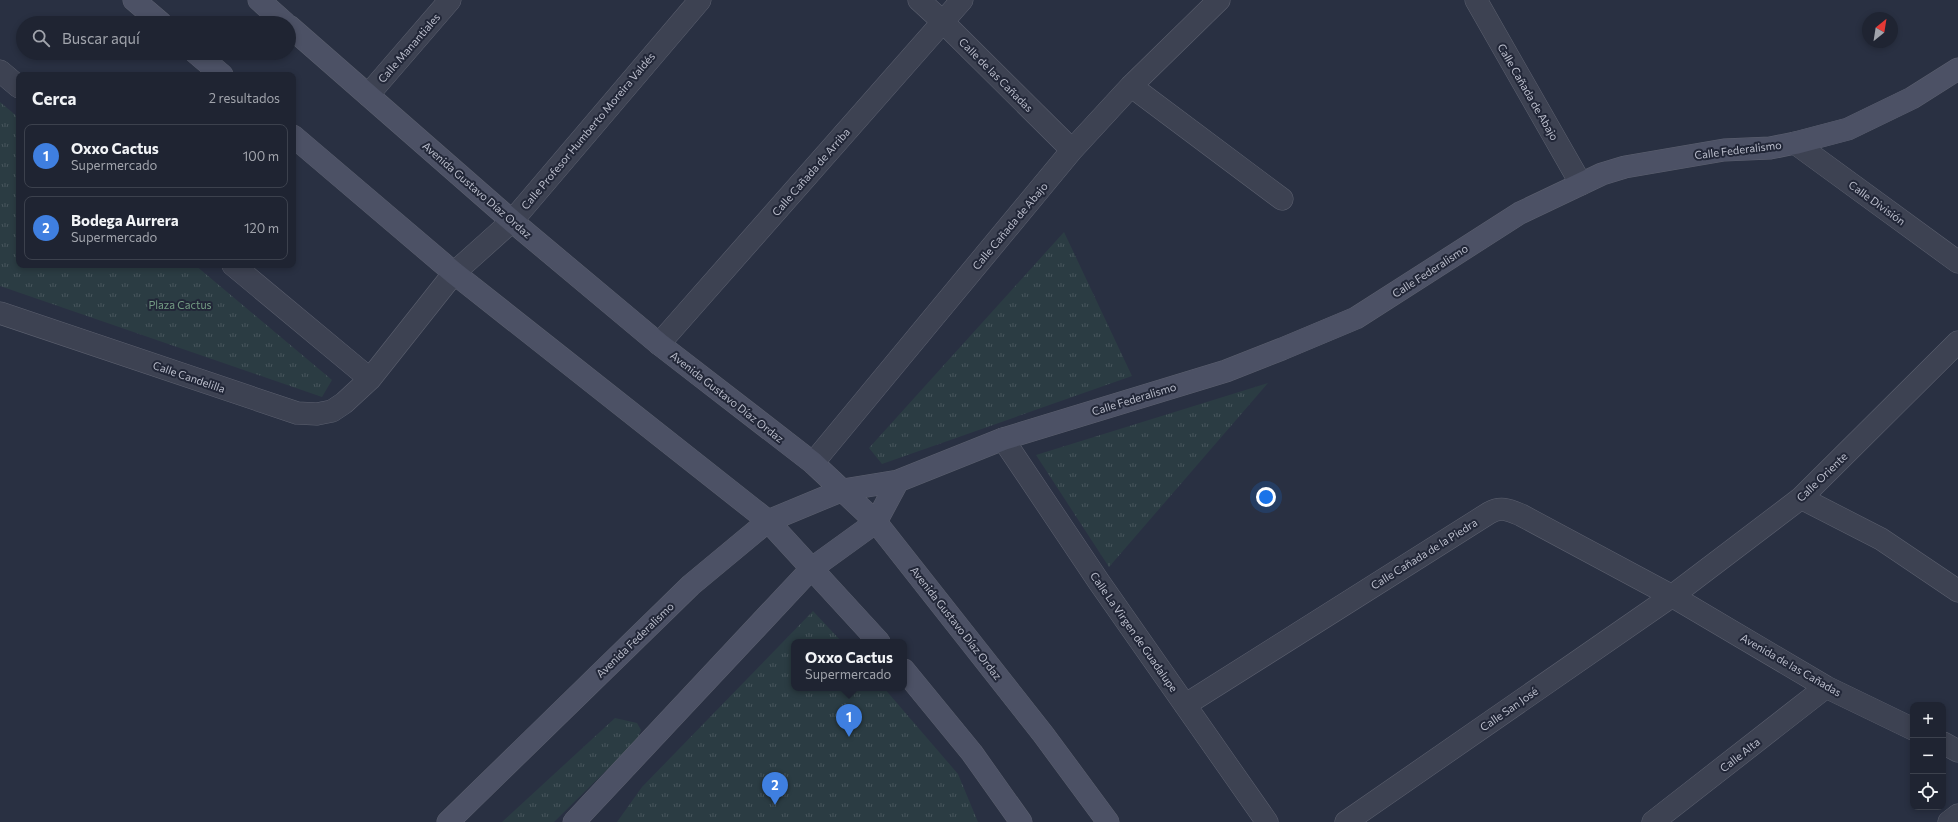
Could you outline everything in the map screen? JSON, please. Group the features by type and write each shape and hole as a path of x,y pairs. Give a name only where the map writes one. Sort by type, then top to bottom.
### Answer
{"street":[{"path":"134,0 153,16"},
{"path":"259,0 277,16"},
{"name":"Calle Manantiales","path":"368,95 450,0"},
{"name":"Calle Profesor Humberto Moreira Valdés","path":"454,274 512,221 700,0"},
{"name":"Calle de las Cañadas","path":"919,0 1072,150"},
{"name":"Calle Cañada de Arriba","path":"659,344 962,0"},
{"name":"Calle Cañada de Abajo","path":"813,463 1072,150 1131,86 1219,0"},
{"name":"Calle Cañada de Abajo","path":"1476,0 1581,184"},
{"name":"Avenida Gustavo Díaz Ordaz","path":"296,32 512,221 659,344 813,463 876,522 1043,734 1108,822"},
{"path":"204,60 218,72"},
{"name":"Calle Federalismo","path":"843,490 898,481 1003,439 1226,371 1356,318 1520,213 1602,174 1625,167 1724,150 1770,148 1848,129 1912,98 1958,69"},
{"path":"0,71 16,84"},
{"path":"1131,86 1282,199"},
{"path":"296,139 454,274 768,521 876,639"},
{"name":"Calle División","path":"1795,143 1958,262"},
{"path":"238,268 370,378"},
{"name":"Calle Candelilla","path":"0,313 297,413 318,414 332,410 344,403 370,378 454,274"},
{"name":"Calle Oriente","path":"1672,596 1801,498 1958,342"},
{"name":"Calle La Virgen de Guadalupe","path":"1003,439 1099,582 1267,822"},
{"path":"574,822 811,569 876,522 898,481"},
{"name":"Avenida Federalismo","path":"448,822 691,585 768,521 843,490"},
{"path":"1801,498 1881,539 1958,591"},
{"name":"Calle Cañada de la Piedra","path":"1185,706 1496,509 1510,510 1521,515 1672,596"},
{"name":"Avenida de las Cañadas","path":"1672,596 1826,687 1910,728"},
{"name":"Calle San José","path":"1346,822 1672,596"},
{"path":"907,674 972,753 1021,822"},
{"name":"Calle Alta","path":"1653,822 1826,687"},
{"path":"1946,745 1958,751"},
{"path":"1949,822 1958,815"}],"green space":[{"name":"Plaza Cactus","path":"0,102 16,115 16,268 199,268 332,380 322,397 0,286"},
{"path":"1064,232 1132,376 882,464 869,448"},
{"path":"1268,383 1109,567 1036,455"},
{"path":"813,611 839,639 791,639 791,691 887,691 958,774 978,822 617,822 642,787"},
{"path":"615,718 637,723 641,730 637,740 554,822 502,822"}],"place":[{"name":"Oxxo Cactus","path":"849,737"},
{"name":"Bodega Aurrera","path":"775,805"}]}
